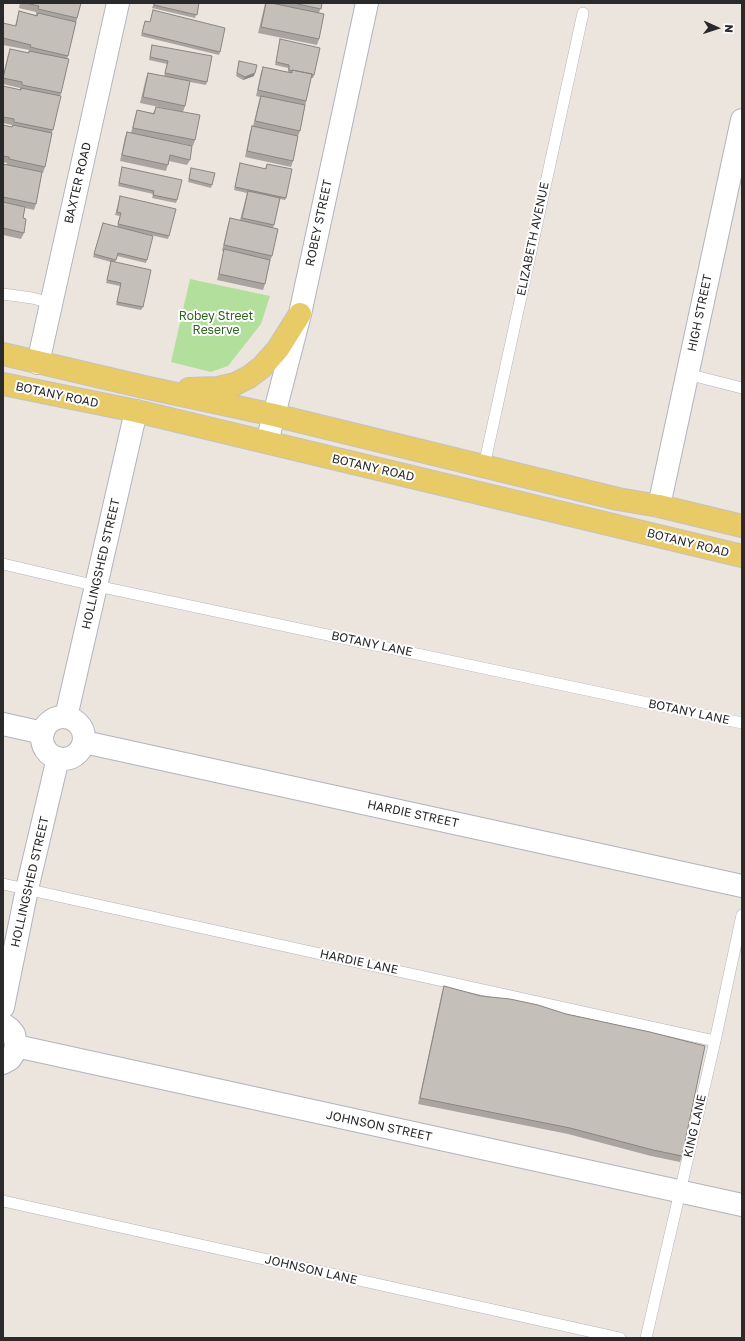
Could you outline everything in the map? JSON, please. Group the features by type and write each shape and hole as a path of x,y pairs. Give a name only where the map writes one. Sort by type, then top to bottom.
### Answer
{"main road":[{"path":"144,388 212,388 234,384 248,377 262,367 278,349 300,314"},
{"path":"3,354 144,388 274,415 618,499 659,506 742,526"},
{"name":"BOTANY ROAD","path":"3,384 136,411 742,556"}],"street":[{"name":"BAXTER ROAD","path":"38,363 118,3"},
{"name":"ROBEY STREET","path":"267,442 300,314 367,3"},
{"name":"HIGH STREET","path":"659,506 742,120"},
{"name":"HOLLINGSHED STREET","path":"66,717 136,411"},
{"path":"60,717 66,717 73,719 78,723 82,729 84,742 79,752 74,756 64,759 58,758 52,756 44,746 42,740 43,734 48,722 60,717"},
{"path":"3,724 43,734"},
{"name":"HARDIE STREET","path":"84,742 742,886"},
{"name":"HOLLINGSHED STREET","path":"3,1007 27,889 58,758"},
{"path":"3,1024 14,1034 9,1055"},
{"name":"JOHNSON STREET","path":"9,1055 680,1191 742,1205"}],"lane":[{"name":"ELIZABETH AVENUE","path":"484,466 583,13"},
{"path":"3,294 32,298 51,303"},
{"path":"687,374 742,388"},
{"name":"BOTANY LANE","path":"3,564 97,586 742,723"},
{"name":"HARDIE LANE","path":"3,884 715,1041"},
{"name":"KING LANE","path":"646,1338 715,1041 742,915"},
{"name":"JOHNSON LANE","path":"3,1201 620,1338"}],"green space":[{"name":"Robey Street Reserve","path":"190,279 270,296 261,324 228,366 211,372 171,362"}],"building":[{"path":"25,3 81,3 77,18 38,9 39,6"},
{"path":"154,3 199,3 197,15 154,5"},
{"path":"266,3 324,14 319,39 261,27"},
{"path":"293,3 322,3 321,9"},
{"path":"153,10 225,28 220,52 142,33 145,21 150,22"},
{"path":"19,11 37,16 38,13 76,22 68,56 30,47 31,45 3,38 3,23 16,26"},
{"path":"280,39 320,48 314,75 289,70 289,65 276,62"},
{"path":"152,45 212,56 207,82 165,73 168,61 150,57"},
{"path":"10,49 29,53 29,51 69,59 61,93 22,85 22,82 3,78"},
{"path":"239,61 257,65 255,73 245,77 237,73"},
{"path":"263,67 292,73 292,70 312,74 306,101 258,90"},
{"path":"148,73 190,81 185,106 143,97"},
{"path":"3,86 61,96 53,130 14,122 14,119 3,117"},
{"path":"261,96 305,105 300,131 255,121"},
{"path":"156,107 200,115 195,140 133,128 137,110 154,114"},
{"path":"3,125 12,127 13,125 52,133 45,167 9,159 9,157 3,156"},
{"path":"252,126 298,136 293,161 247,151"},
{"path":"127,132 192,146 190,160 170,155 168,165 122,155"},
{"path":"240,163 266,169 267,164 292,169 286,198 235,187"},
{"path":"3,164 42,172 36,204 3,197"},
{"path":"122,167 182,180 177,200 153,195 154,191 119,183"},
{"path":"191,168 215,173 212,185 189,179"},
{"path":"248,191 280,198 274,225 242,218"},
{"path":"120,196 176,209 169,236 118,224 121,213 117,212"},
{"path":"3,202 25,207 23,218 26,219 24,233 3,228"},
{"path":"230,218 278,229 272,256 224,245"},
{"path":"103,223 153,236 147,260 118,253 116,260 94,254"},
{"path":"224,249 270,260 265,284 219,274"},
{"path":"111,261 151,270 143,307 117,302 121,283 107,280"},
{"path":"444,986 481,996 510,999 538,1005 566,1014 650,1032 705,1046 682,1156 653,1150 570,1128 420,1098"}]}
